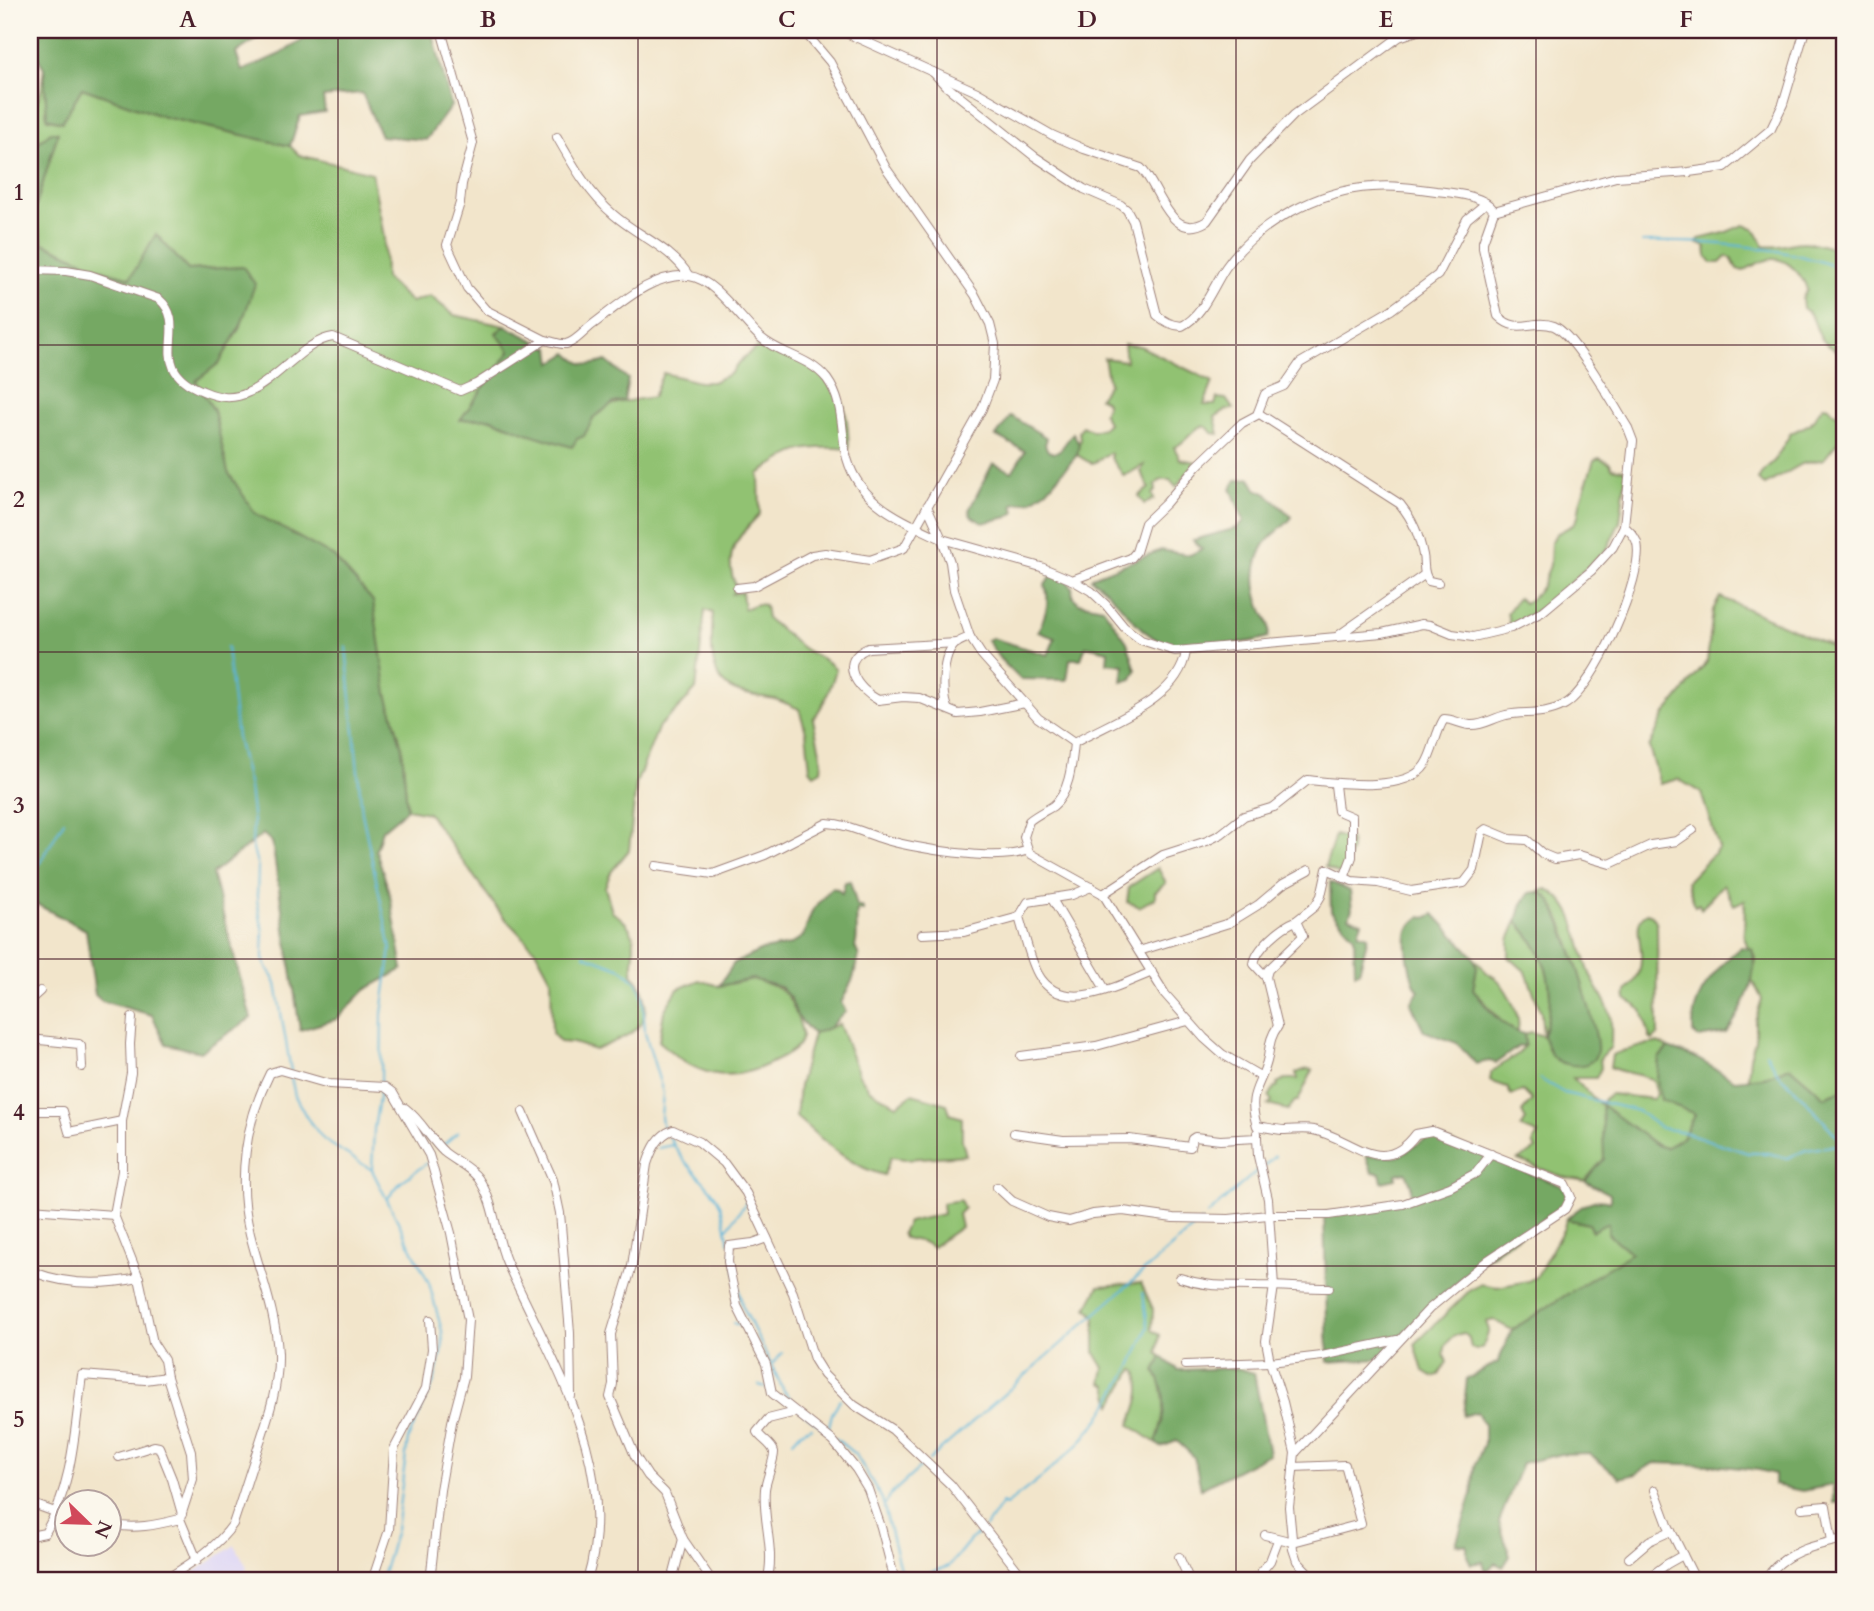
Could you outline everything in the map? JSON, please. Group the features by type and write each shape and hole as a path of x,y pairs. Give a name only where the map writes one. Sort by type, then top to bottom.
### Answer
{"street":[{"path":"441,30 473,143 462,184 460,204 447,245 467,288 486,310 545,340 567,344 646,287 664,280 689,276 706,282 760,338 805,360 826,378 842,412 845,451 852,470 869,496 884,510 942,540 1041,567 1072,580 1091,591 1124,627 1141,640 1159,648 1186,652 1382,633 1422,624 1452,634 1473,637 1511,628 1542,612 1591,571 1613,547 1624,526 1633,442 1628,428 1563,331 1543,324 1513,326 1506,324 1498,316 1483,248 1494,211"},
{"path":"737,588 754,586 812,555 825,553 856,559 878,558 904,548 982,410 993,380 995,344 990,324 975,295 886,168 830,62 803,30"},
{"path":"840,30 977,92 1052,135 1141,168 1148,174 1173,220 1189,227 1198,227 1207,221 1250,160 1294,115 1399,37 1420,30"},
{"path":"1494,211 1616,177 1725,167 1771,129 1783,104 1805,30"},
{"path":"933,72 945,85 1034,156 1084,189 1112,200 1127,210 1133,221 1157,315 1173,325 1182,326 1195,317 1233,257 1258,234 1306,204 1349,190 1372,187 1414,188 1460,194 1486,203 1494,211"},
{"path":"557,137 579,177 613,215 676,259 689,276"},
{"path":"1072,580 1131,558 1136,552 1144,523 1166,503 1197,466 1242,423 1258,413 1265,394 1284,386 1300,363 1391,310 1438,275 1467,219 1486,203"},
{"path":"30,270 90,275 159,299 167,306 171,318 171,361 175,374 185,383 215,396 239,397 254,390 323,338 340,338 460,391 476,384 545,340"},
{"path":"1258,413 1400,504 1412,518 1416,528 1423,555 1424,575 1429,581 1438,583"},
{"path":"927,506 950,562 954,590 970,637 990,666 1025,703 1048,726 1074,743"},
{"path":"1103,894 1163,855 1207,841 1244,816 1274,807 1308,780 1335,785 1388,782 1420,772 1429,759 1444,719 1479,725 1508,715 1544,713 1570,701 1595,670 1632,589 1637,543 1633,534 1624,526"},
{"path":"1336,637 1424,575"},
{"path":"970,637 957,643 868,648 860,651 853,662 852,672 858,685 878,700 919,698 958,714 1025,703"},
{"path":"947,708 942,691 943,683 948,656 957,643"},
{"path":"1074,743 1123,720 1147,704 1183,666 1186,652"},
{"path":"1074,743 1071,766 1061,797 1054,805 1029,821 1024,837 1027,849 1033,858 1045,861 1103,894 1165,994 1188,1021 1222,1054 1260,1076"},
{"path":"1335,785 1338,811 1352,817 1352,858 1344,878"},
{"path":"656,866 713,874 765,855 827,823 838,823 882,839 955,853 1016,853 1027,849"},
{"path":"1315,1581 1297,1561 1293,1542 1289,1507 1295,1453 1266,1341 1274,1286 1266,1186 1258,1156 1258,1126 1252,1109 1253,1098 1268,1058 1269,1043 1278,1026 1266,977 1254,964 1254,960 1285,925 1296,921 1315,906 1321,895 1327,869 1352,881 1378,883 1411,891 1462,885 1474,870 1482,832 1486,829 1513,840 1525,839 1543,855 1555,859 1578,855 1610,864 1651,845 1677,841 1693,830"},
{"path":"1139,951 1228,923 1258,905 1283,884 1310,870"},
{"path":"922,934 964,932 1019,917 1028,902 1072,895 1091,887"},
{"path":"1052,899 1105,989"},
{"path":"1019,917 1039,975 1049,988 1061,995 1082,997 1152,972"},
{"path":"1266,977 1268,970 1303,936 1296,921"},
{"path":"30,1000 40,991"},
{"path":"132,1018 131,1073 122,1121 122,1171 114,1214 139,1278 153,1343 164,1360 191,1452 193,1479 181,1517"},
{"path":"1021,1056 1096,1045 1188,1021"},
{"path":"30,1039 79,1044 82,1068"},
{"path":"163,1581 197,1560 233,1524 265,1427 275,1386 278,1355 275,1333 243,1197 244,1165 250,1126 260,1091 270,1073 280,1070 329,1084 381,1087 393,1093 429,1155 432,1165 451,1233 468,1320 464,1377 452,1422 440,1490 430,1581"},
{"path":"400,1105 413,1114 440,1147 474,1174 491,1202 506,1260 538,1324 585,1435 593,1472 595,1501 595,1550 587,1581"},
{"path":"30,1111 63,1111 69,1132 122,1121"},
{"path":"523,1112 552,1180 560,1213 570,1333 571,1401"},
{"path":"1258,1126 1283,1130 1313,1130 1362,1152 1385,1155 1407,1147 1416,1134 1428,1130 1565,1184 1571,1197 1569,1204 1550,1220 1470,1274 1398,1340 1295,1453"},
{"path":"712,1581 683,1539 665,1493 635,1456 610,1397 613,1384 611,1334 632,1266 652,1149 666,1133 680,1132 699,1142 724,1163 746,1193 793,1293 814,1359 824,1376 855,1405 892,1430 951,1485 1018,1571 1022,1581"},
{"path":"1014,1133 1063,1140 1129,1139 1178,1147 1190,1147 1195,1137 1220,1140 1257,1138"},
{"path":"998,1188 1012,1201 1048,1217 1069,1221 1093,1214 1123,1211 1173,1218 1329,1215 1403,1204 1450,1187 1476,1173 1491,1154"},
{"path":"30,1209 114,1214"},
{"path":"767,1238 754,1243 729,1246 727,1262 741,1318 766,1364 772,1393 833,1441 868,1489 895,1581"},
{"path":"36,1273 52,1279 88,1285 139,1278"},
{"path":"1180,1278 1200,1285 1220,1287 1329,1288"},
{"path":"372,1581 389,1530 394,1449 426,1388 432,1349 430,1320"},
{"path":"1185,1365 1270,1362 1322,1356 1398,1340"},
{"path":"62,1488 73,1453 82,1375 145,1380 167,1377"},
{"path":"767,1581 771,1561 765,1491 774,1453 757,1432 768,1419 796,1412"},
{"path":"119,1457 154,1446 159,1447 172,1479 181,1517 197,1560"},
{"path":"1265,1535 1293,1542 1362,1524 1345,1465 1293,1467"},
{"path":"1655,1490 1671,1531 1696,1581"},
{"path":"30,1503 52,1512"},
{"path":"1802,1508 1826,1506 1832,1541"},
{"path":"122,1527 151,1526 181,1517"},
{"path":"30,1536 45,1533 52,1519"},
{"path":"1629,1558 1649,1541 1671,1531"},
{"path":"672,1581 683,1539"},
{"path":"1766,1579 1779,1562 1807,1548 1844,1539"},
{"path":"1254,1581 1270,1561 1278,1540"},
{"path":"1644,1581 1683,1555"},
{"path":"1179,1557 1190,1581"},
{"path":"1736,1581 1746,1578 1777,1581"}],"shaded area":[{"path":"235,1545 247,1567 242,1581 181,1581"}],"green space":[{"path":"30,30 270,30 236,53 242,71 280,54 319,30 432,30 451,106 426,140 381,136 362,93 323,97 325,112 300,116 290,146 164,117 82,88 62,122 47,118 44,68 30,45"},
{"path":"44,68 47,119 62,122 82,88 164,117 290,146 299,155 372,173 384,237 385,278 411,302 430,296 454,315 505,326 496,333 511,351 461,419 489,418 527,433 577,439 594,417 607,407 653,397 663,373 699,382 712,382 730,374 743,358 758,347 782,353 807,365 818,372 836,391 845,413 849,449 821,448 801,451 791,454 759,474 760,514 738,539 731,556 732,576 737,588 732,594 742,592 744,609 756,604 765,605 767,619 803,648 836,669 827,695 813,719 822,761 821,770 814,774 810,769 806,732 799,709 777,700 737,691 721,679 716,671 712,652 713,613 705,610 696,689 659,726 636,784 629,850 611,872 605,887 612,912 628,925 634,939 632,974 642,988 645,1013 638,1027 631,1033 595,1050 560,1042 552,1033 551,979 536,951 502,915 428,813 407,809 402,748 387,694 334,557 255,513 227,472 214,411 195,381 219,363 241,325 254,284 243,267 188,270 156,235 131,278 105,271 43,243 33,216 58,133 51,132 30,149 30,118 41,91"},
{"path":"51,132 58,132 33,216 43,243 105,271 130,278 156,234 188,270 243,267 255,284 241,325 219,363 196,381 214,411 228,472 255,513 334,557 373,601 387,694 402,748 407,809 382,830 376,850 390,895 403,969 365,990 337,1019 300,1030 272,842 263,834 212,874 251,1018 200,1052 166,1044 152,1015 102,1001 95,995 86,930 30,901 30,149"},
{"path":"1743,225 1754,228 1764,246 1804,242 1844,251 1844,350 1840,352 1830,347 1820,336 1809,313 1803,308 1802,299 1807,289 1790,266 1771,259 1743,271 1737,269 1727,256 1720,263 1712,263 1707,256 1706,247 1697,243 1699,239"},
{"path":"505,326 550,348 552,363 568,353 577,361 586,364 606,361 628,379 624,401 614,403 594,417 584,436 577,439 572,447 489,418 460,420 510,351 496,333"},
{"path":"1124,344 1140,346 1213,382 1204,405 1215,405 1217,398 1226,399 1233,409 1215,417 1219,434 1212,433 1203,426 1174,447 1180,459 1196,462 1176,487 1170,480 1161,480 1155,485 1156,490 1152,494 1154,499 1144,504 1139,496 1149,488 1141,472 1144,465 1124,476 1111,458 1111,453 1092,463 1077,455 1082,426 1093,431 1108,423 1103,413 1107,406 1105,401 1099,398 1109,384 1104,358 1126,361"},
{"path":"1823,406 1829,407 1844,419 1844,434 1824,459 1802,464 1765,485 1758,480 1762,472 1775,460 1791,433 1810,424"},
{"path":"1011,416 1047,438 1045,445 1048,451 1054,453 1061,449 1073,433 1079,444 1077,455 1047,490 1031,501 1013,504 1015,512 1008,517 983,523 971,516 969,510 993,463 1012,472 1025,451 996,436"},
{"path":"1599,458 1610,463 1612,468 1624,470 1626,473 1620,522 1607,549 1546,605 1510,626 1507,613 1518,598 1524,603 1531,600 1542,586 1550,565 1551,543 1556,534 1573,525 1578,517 1594,460"},
{"path":"1250,478 1256,489 1267,494 1292,517 1265,544 1257,563 1257,592 1269,625 1268,637 1219,645 1166,644 1145,631 1110,594 1091,579 1161,550 1190,555 1202,549 1193,540 1237,528 1244,521 1231,488 1236,480"},
{"path":"1052,575 1067,581 1072,587 1073,597 1079,603 1103,608 1127,642 1136,670 1132,679 1122,682 1124,665 1107,663 1108,651 1086,646 1081,659 1070,659 1067,680 1020,679 1000,659 987,640 992,638 1048,655 1055,638 1038,632 1047,603 1045,585"},
{"path":"1720,597 1838,649 1844,645 1844,677 1840,688 1842,706 1834,723 1844,735 1844,1089 1825,1097 1790,1067 1764,1077 1748,1078 1755,1040 1755,1021 1762,999 1751,978 1756,961 1744,936 1745,900 1734,905 1723,884 1701,909 1699,904 1695,906 1687,881 1719,848 1701,793 1678,779 1660,784 1649,747 1665,714 1707,662 1713,610"},
{"path":"1335,835 1350,840 1351,849 1344,876 1325,867"},
{"path":"1158,868 1166,883 1155,892 1155,898 1139,907 1127,902 1129,887"},
{"path":"850,881 857,906 863,908 863,911 857,910 855,947 859,956 853,979 841,1003 846,1011 829,1028 813,1034 797,1016 791,999 780,987 752,979 719,986 734,963 762,950 790,945 803,936 812,911 831,888 838,889 842,894 845,882"},
{"path":"1330,882 1350,891 1352,909 1349,917 1362,922 1358,933 1368,936 1359,972 1355,973 1354,936 1331,911"},
{"path":"1547,889 1558,896 1572,915 1590,974 1611,1018 1611,1047 1600,1058 1601,1068 1596,1078 1573,1078 1601,1105 1611,1094 1653,1099 1657,1094 1653,1080 1610,1067 1612,1055 1654,1043 1668,1048 1659,1058 1657,1080 1695,1113 1682,1139 1665,1148 1657,1145 1604,1159 1585,1181 1563,1177 1518,1160 1536,1149 1533,1143 1538,1134 1521,1128 1526,1120 1522,1112 1532,1100 1523,1091 1511,1095 1507,1087 1490,1081 1491,1072 1518,1054 1525,1045 1524,1034 1531,1032 1543,1036 1594,1028 1575,958 1561,920 1547,897 1537,892"},
{"path":"1537,892 1547,896 1561,923 1586,997 1597,1051 1595,1057 1584,1065 1570,1065 1557,1060 1551,1054 1543,1036 1550,1004 1548,975 1537,948 1517,921 1522,904 1530,893"},
{"path":"1647,913 1652,915 1657,923 1658,1034 1653,1040 1650,1038 1642,1010 1626,999 1627,990 1635,981 1641,962 1639,928 1642,917"},
{"path":"1434,914 1474,957 1477,967 1473,989 1478,996 1501,1022 1524,1034 1525,1045 1496,1063 1489,1061 1476,1064 1457,1043 1424,1031 1411,1003 1419,991 1410,970 1407,934 1409,928 1421,916 1426,918"},
{"path":"1517,921 1537,948 1548,975 1550,1004 1543,1036 1541,1012 1526,972 1509,957 1509,940"},
{"path":"1741,947 1752,949 1754,970 1738,1015 1726,1033 1699,1038 1693,1032 1694,1014 1702,992 1727,959"},
{"path":"1474,959 1497,979 1506,992 1518,1020 1517,1033 1500,1020 1473,989 1477,967"},
{"path":"752,979 778,988 792,1003 802,1034 798,1045 789,1053 758,1069 727,1075 713,1074 686,1062 659,1041 664,1011 678,989 699,980 719,986"},
{"path":"839,1024 859,1075 870,1090 897,1105 912,1094 947,1104 950,1114 962,1118 962,1140 966,1155 905,1159 891,1157 884,1175 847,1159 796,1117 799,1086 813,1034"},
{"path":"1668,1048 1694,1057 1735,1080 1764,1077 1790,1067 1825,1097 1844,1089 1844,1502 1833,1503 1833,1485 1802,1491 1774,1485 1774,1474 1759,1470 1654,1463 1636,1474 1620,1478 1589,1453 1561,1454 1522,1463 1499,1522 1510,1556 1503,1567 1495,1563 1486,1572 1483,1562 1471,1564 1467,1556 1467,1545 1456,1544 1472,1494 1475,1466 1484,1443 1484,1425 1477,1412 1463,1416 1467,1379 1498,1362 1512,1330 1631,1253 1608,1234 1608,1223 1592,1231 1588,1224 1566,1219 1597,1200 1610,1202 1610,1194 1585,1181 1604,1159 1602,1105 1657,1145 1665,1148 1682,1138 1695,1114 1661,1100 1657,1080 1659,1058"},
{"path":"1313,1070 1298,1101 1288,1110 1268,1105 1272,1101 1269,1097 1278,1086 1277,1083 1285,1079 1298,1079 1296,1073"},
{"path":"1432,1135 1562,1186 1568,1195 1565,1204 1471,1269 1416,1320 1380,1359 1328,1362 1324,1213 1354,1211 1411,1198 1411,1185 1406,1172 1396,1174 1396,1179 1382,1182 1380,1173 1372,1172 1366,1155 1397,1157"},
{"path":"960,1200 964,1208 958,1214 961,1227 932,1247 904,1238 902,1233 908,1222 943,1214 942,1203"},
{"path":"1566,1219 1588,1224 1608,1223 1608,1234 1631,1253 1512,1330 1494,1320 1486,1322 1489,1330 1483,1347 1476,1350 1471,1348 1469,1338 1464,1333 1454,1336 1445,1347 1447,1362 1439,1375 1432,1377 1423,1371 1415,1344 1470,1290 1481,1284 1497,1287 1528,1281 1537,1276 1564,1228"},
{"path":"1141,1283 1153,1309 1152,1330 1160,1335 1157,1353 1162,1357 1155,1371 1162,1389 1164,1406 1156,1443 1130,1425 1140,1392 1137,1371 1131,1373 1112,1405 1107,1386 1101,1383 1104,1368 1095,1353 1095,1317 1087,1308 1099,1286"},
{"path":"1162,1357 1178,1370 1237,1368 1254,1373 1269,1454 1201,1489 1194,1457 1177,1441 1161,1447 1156,1443 1162,1424 1164,1397 1155,1371"}],"waterway":[{"path":"1642,242 1771,250 1844,270"},
{"path":"227,647 237,738 249,787 253,822 252,846 258,867 257,900 263,932 263,959 276,984 291,1071"},
{"path":"346,647 362,813 391,949 382,1014 381,1082"},
{"path":"30,880 64,821"},
{"path":"584,955 622,969 637,982 643,997 645,1033 663,1093 663,1130"},
{"path":"1766,1053 1779,1075 1844,1144"},
{"path":"291,1077 295,1096 324,1140 372,1170 429,1283 442,1331 443,1344 434,1382 408,1439 396,1530 381,1581"},
{"path":"1540,1079 1564,1093 1638,1111 1661,1128 1684,1132 1748,1153 1768,1153 1787,1158 1806,1150 1844,1144"},
{"path":"372,1169 380,1091"},
{"path":"442,1146 458,1132"},
{"path":"669,1137 717,1199 729,1242"},
{"path":"658,1148 673,1145"},
{"path":"1263,1167 1275,1156"},
{"path":"387,1199 401,1182 427,1163"},
{"path":"1207,1215 1258,1170"},
{"path":"726,1230 747,1201"},
{"path":"929,1460 1201,1221"},
{"path":"732,1251 742,1305 784,1391 801,1411 831,1434"},
{"path":"986,1527 1002,1503 1006,1505 1043,1476 1079,1444 1100,1418 1131,1366 1148,1327 1143,1293"},
{"path":"733,1323 742,1326"},
{"path":"773,1363 782,1353"},
{"path":"759,1385 767,1388"},
{"path":"828,1430 840,1399"},
{"path":"793,1441 801,1432 812,1427"},
{"path":"835,1438 856,1455 882,1499 903,1581"},
{"path":"885,1505 892,1493 924,1464"},
{"path":"904,1581 949,1566 970,1540 982,1531"}]}
